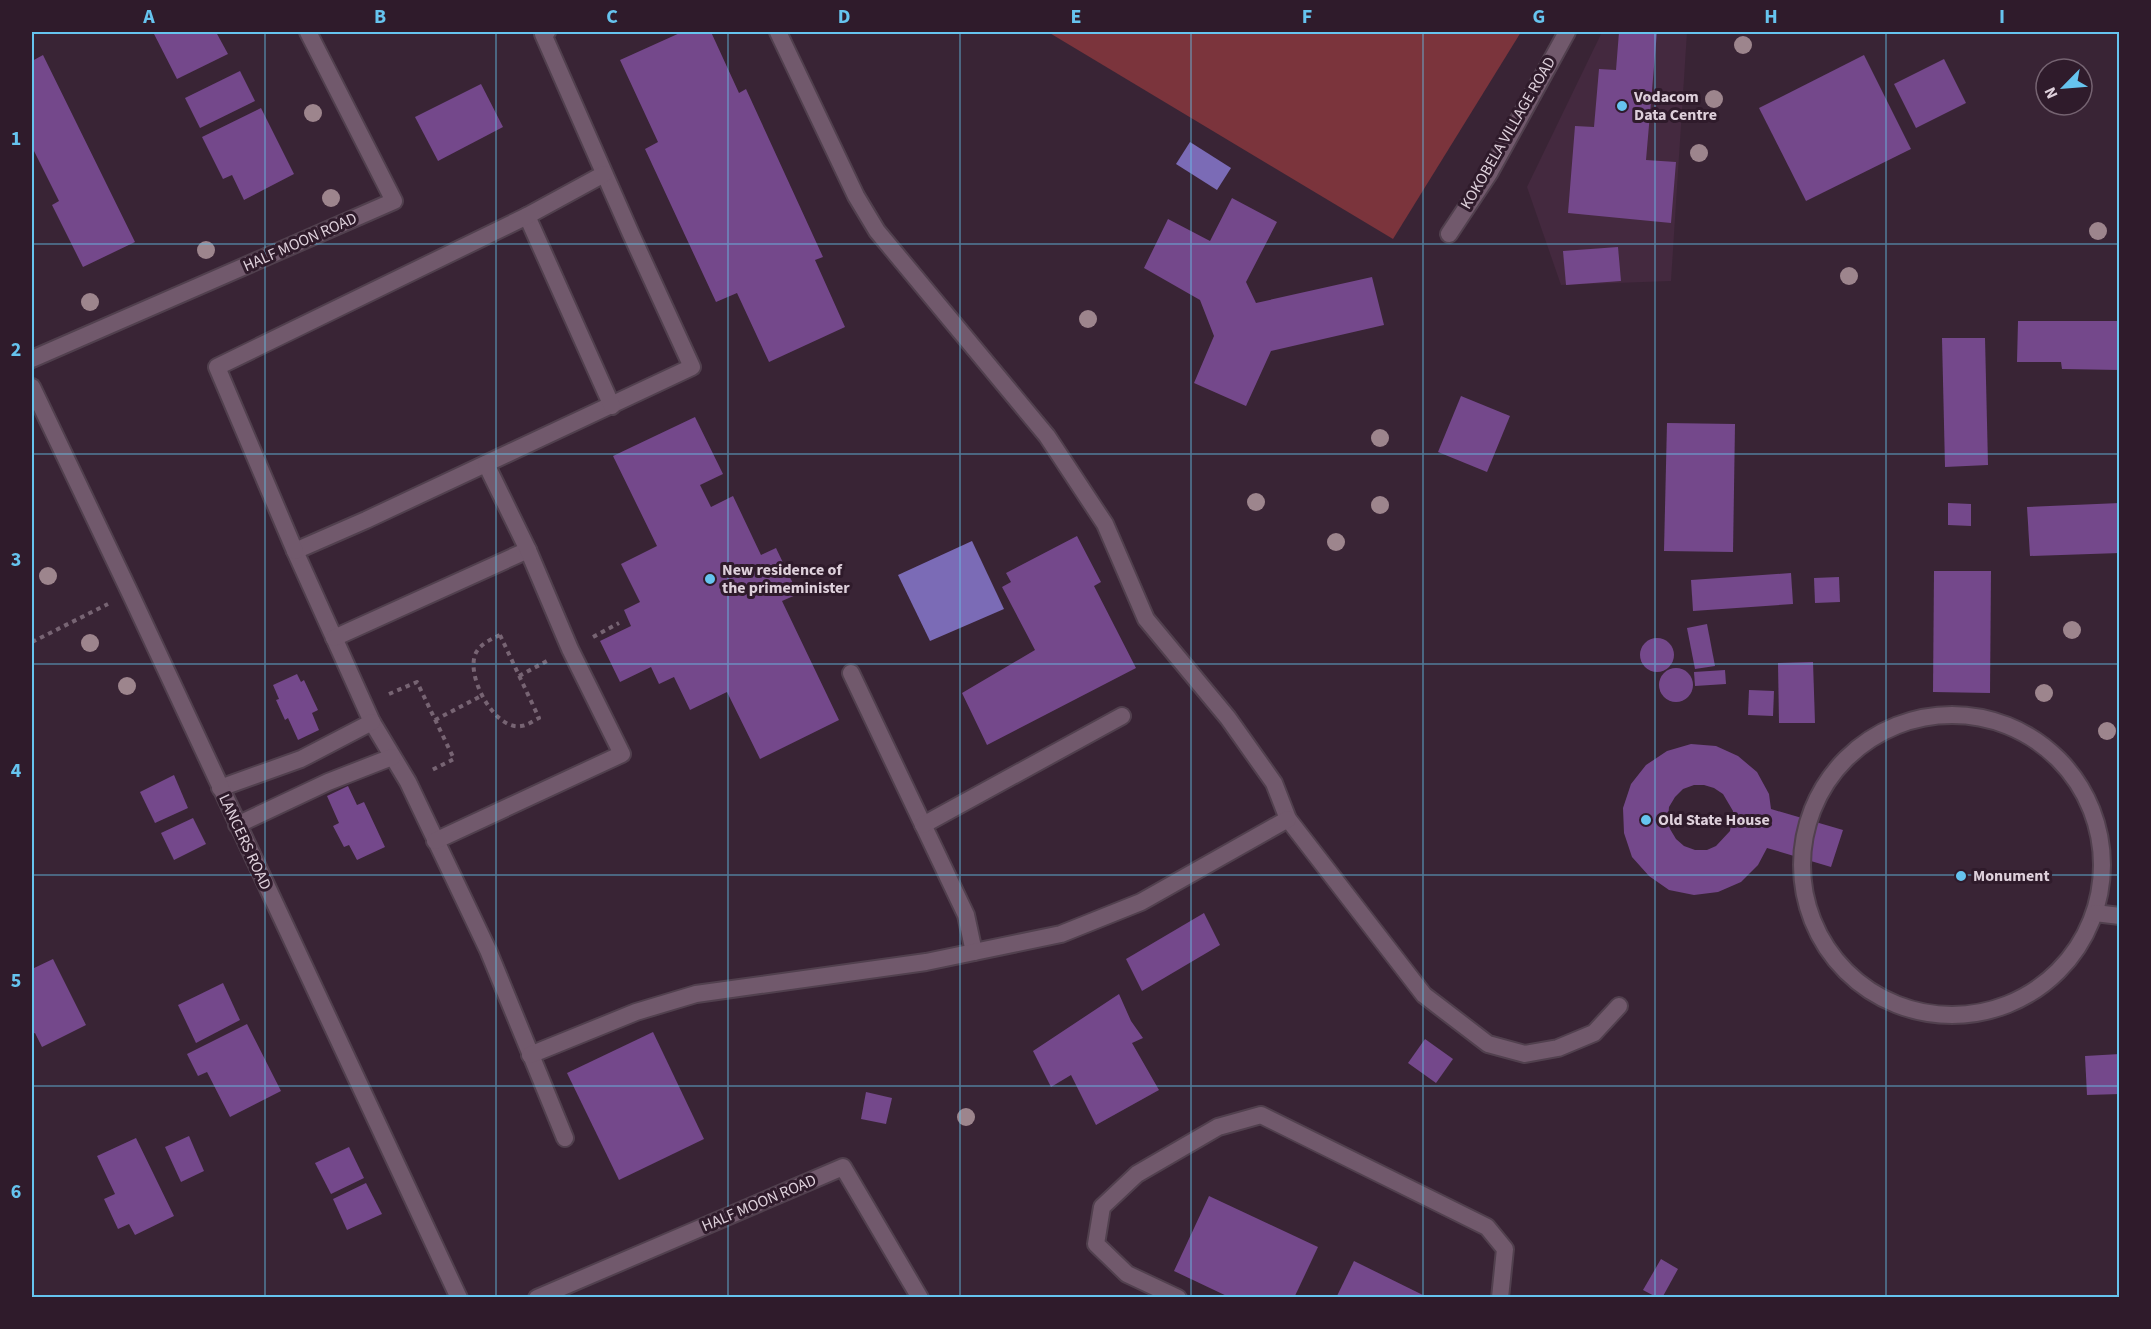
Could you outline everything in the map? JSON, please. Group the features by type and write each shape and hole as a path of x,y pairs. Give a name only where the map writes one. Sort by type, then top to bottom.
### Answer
{"street":[{"name":"HALF MOON ROAD","path":"32,359 394,201 308,32"},
{"path":"295,551 692,367 543,34 547,32"},
{"path":"777,32 856,196 877,231 1047,436 1105,524 1146,620 1228,718 1274,783 1288,819 1424,995 1488,1044 1525,1054 1558,1048 1594,1033 1619,1006"},
{"name":"KOKOBELA VILLAGE ROAD","path":"1449,234 1490,171 1566,32"},
{"path":"565,1138 488,950 408,782 372,722 295,551 217,367 527,216 604,174"},
{"path":"527,216 612,406"},
{"name":"LANCERS ROAD","path":"32,387 459,1298"},
{"path":"435,841 622,754 570,649 528,550 486,464"},
{"path":"334,638 528,550"},
{"path":"851,673 966,915 974,952"},
{"path":"923,825 1122,716"},
{"path":"1932,716 1975,716 2016,729 2053,753 2080,787 2097,826 2103,870 2095,912 2078,948 2053,978 2021,1000 1984,1013 1946,1016 1907,1009 1872,993 1849,974 1819,936 1805,900 1801,861 1807,822 1825,783 1854,750 1890,727 1932,716"},
{"path":"220,788 302,759 372,722"},
{"path":"237,825 328,782 392,757"},
{"path":"530,1055 636,1012 696,994 926,962 1061,934 1141,902 1288,819"},
{"path":"2095,912 2120,916"},
{"path":"1178,1298 1127,1274 1095,1244 1102,1207 1137,1174 1218,1127 1261,1115 1487,1227 1505,1250 1500,1298"},
{"name":"HALF MOON ROAD","path":"537,1298 843,1167 920,1298"}],"path":[{"path":"32,642 100,607 131,595"},
{"path":"500,635 538,718 522,726 503,723 496,717 483,695 473,671 475,653 482,645 500,635"},
{"path":"365,705 417,682 454,759 408,782"},
{"path":"435,720 483,695"}],"shaded area":[{"path":"1048,32 1521,32 1393,239"},
{"path":"1602,32 1687,32 1671,281 1561,285 1527,187"},
{"path":"1190,142 1231,168 1217,190 1176,164"},
{"path":"972,541 1004,609 930,641 898,575"}],"building":[{"path":"153,32 216,32 228,54 177,79"},
{"path":"682,32 711,32 739,93 746,89 823,257 815,260 845,327 769,362 737,293 716,302 645,149 658,142 620,60"},
{"path":"1619,32 1657,32 1646,160 1676,162 1671,223 1568,213 1575,126 1594,127 1599,69 1616,70"},
{"path":"43,55 135,242 83,267 52,205 59,201 32,150 32,61"},
{"path":"1864,55 1911,149 1806,201 1759,108"},
{"path":"1944,59 1966,103 1916,128 1894,84"},
{"path":"240,71 255,101 200,128 185,98"},
{"path":"481,84 503,127 438,161 415,117"},
{"path":"261,108 294,174 244,200 232,175 223,179 202,137"},
{"path":"1232,198 1277,222 1246,282 1256,303 1372,277 1384,325 1271,351 1246,406 1194,383 1214,336 1200,300 1144,268 1168,219 1210,241"},
{"path":"1618,247 1621,281 1566,285 1563,251"},
{"path":"2018,321 2120,321 2120,370 2062,369 2061,362 2017,362"},
{"path":"1942,338 1985,338 1988,465 1945,467"},
{"path":"1461,396 1510,416 1487,472 1438,452"},
{"name":"New residence of the primeminister","path":"695,417 723,474 700,485 711,507 733,496 761,555 776,548 798,594 782,601 839,720 760,759 727,692 690,710 674,677 659,684 651,667 620,682 600,641 631,626 624,610 640,602 621,564 657,546 613,456"},
{"path":"1667,423 1735,424 1733,552 1664,551"},
{"path":"1948,503 1971,504 1971,526 1948,525"},
{"path":"2120,503 2120,553 2030,556 2027,507"},
{"path":"1077,536 1101,582 1094,586 1136,668 987,745 962,693 1035,650 1002,587 1011,582 1006,573"},
{"path":"1934,571 1991,571 1990,693 1933,692"},
{"path":"1791,573 1793,604 1693,611 1691,580"},
{"path":"1839,577 1840,602 1815,603 1814,578"},
{"path":"1707,624 1715,666 1695,669 1687,628"},
{"path":"1657,638 1669,643 1674,655 1669,667 1657,672 1645,667 1640,655 1645,643"},
{"path":"1813,662 1815,723 1779,723 1778,663"},
{"path":"1676,668 1688,673 1693,685 1688,697 1676,702 1664,697 1659,685 1664,673"},
{"path":"1725,670 1726,684 1695,686 1694,672"},
{"path":"297,674 301,682 304,680 318,710 312,713 319,730 298,740 288,718 285,720 276,700 279,699 273,685"},
{"path":"1749,690 1774,691 1773,716 1748,715"},
{"name":"Old State House","path":"1691,744 1716,746 1738,756 1757,772 1769,794 1771,809 1843,830 1831,867 1767,848 1758,865 1741,882 1718,892 1694,895 1669,890 1649,876 1632,857 1624,833 1623,808 1631,784 1646,765 1667,751","holes":["1694,785 1704,785 1723,794 1733,811 1730,831 1716,846 1707,850 1695,850 1684,846 1676,839 1670,829 1669,807 1683,789"]},
{"path":"174,775 188,808 155,823 140,792"},
{"path":"348,786 357,805 364,802 385,847 357,860 349,845 344,847 333,826 339,823 327,796"},
{"path":"193,818 206,844 174,860 161,833"},
{"path":"1204,913 1220,945 1142,991 1126,959"},
{"path":"53,959 86,1025 42,1047 35,1033 32,1034 32,969"},
{"path":"223,983 240,1020 196,1043 178,1005"},
{"path":"1119,994 1131,1021 1143,1038 1132,1043 1159,1090 1096,1125 1071,1075 1051,1087 1033,1051"},
{"path":"247,1024 281,1091 230,1117 207,1072 198,1076 187,1054"},
{"path":"653,1032 704,1139 619,1180 567,1073"},
{"path":"1425,1039 1453,1059 1436,1083 1408,1063"},
{"path":"2120,1054 2120,1094 2087,1095 2085,1056"},
{"path":"866,1092 892,1098 886,1124 861,1119"},
{"path":"189,1136 204,1171 181,1182 165,1147"},
{"path":"136,1138 174,1216 135,1235 129,1224 118,1229 104,1199 115,1194 97,1156"},
{"path":"349,1147 364,1178 331,1194 315,1163"},
{"path":"366,1183 382,1214 347,1230 333,1199"},
{"path":"1209,1196 1318,1247 1294,1298 1231,1298 1174,1271"},
{"path":"1661,1259 1678,1269 1662,1298 1658,1298 1643,1290"},
{"path":"1354,1261 1429,1298 1336,1298"}],"place":[{"name":"Vodacom Data Centre","path":"1622,106"},
{"name":"New residence of the primeminister","path":"710,579"},
{"name":"Old State House","path":"1646,820"},
{"name":"Monument","path":"1961,876"}]}
